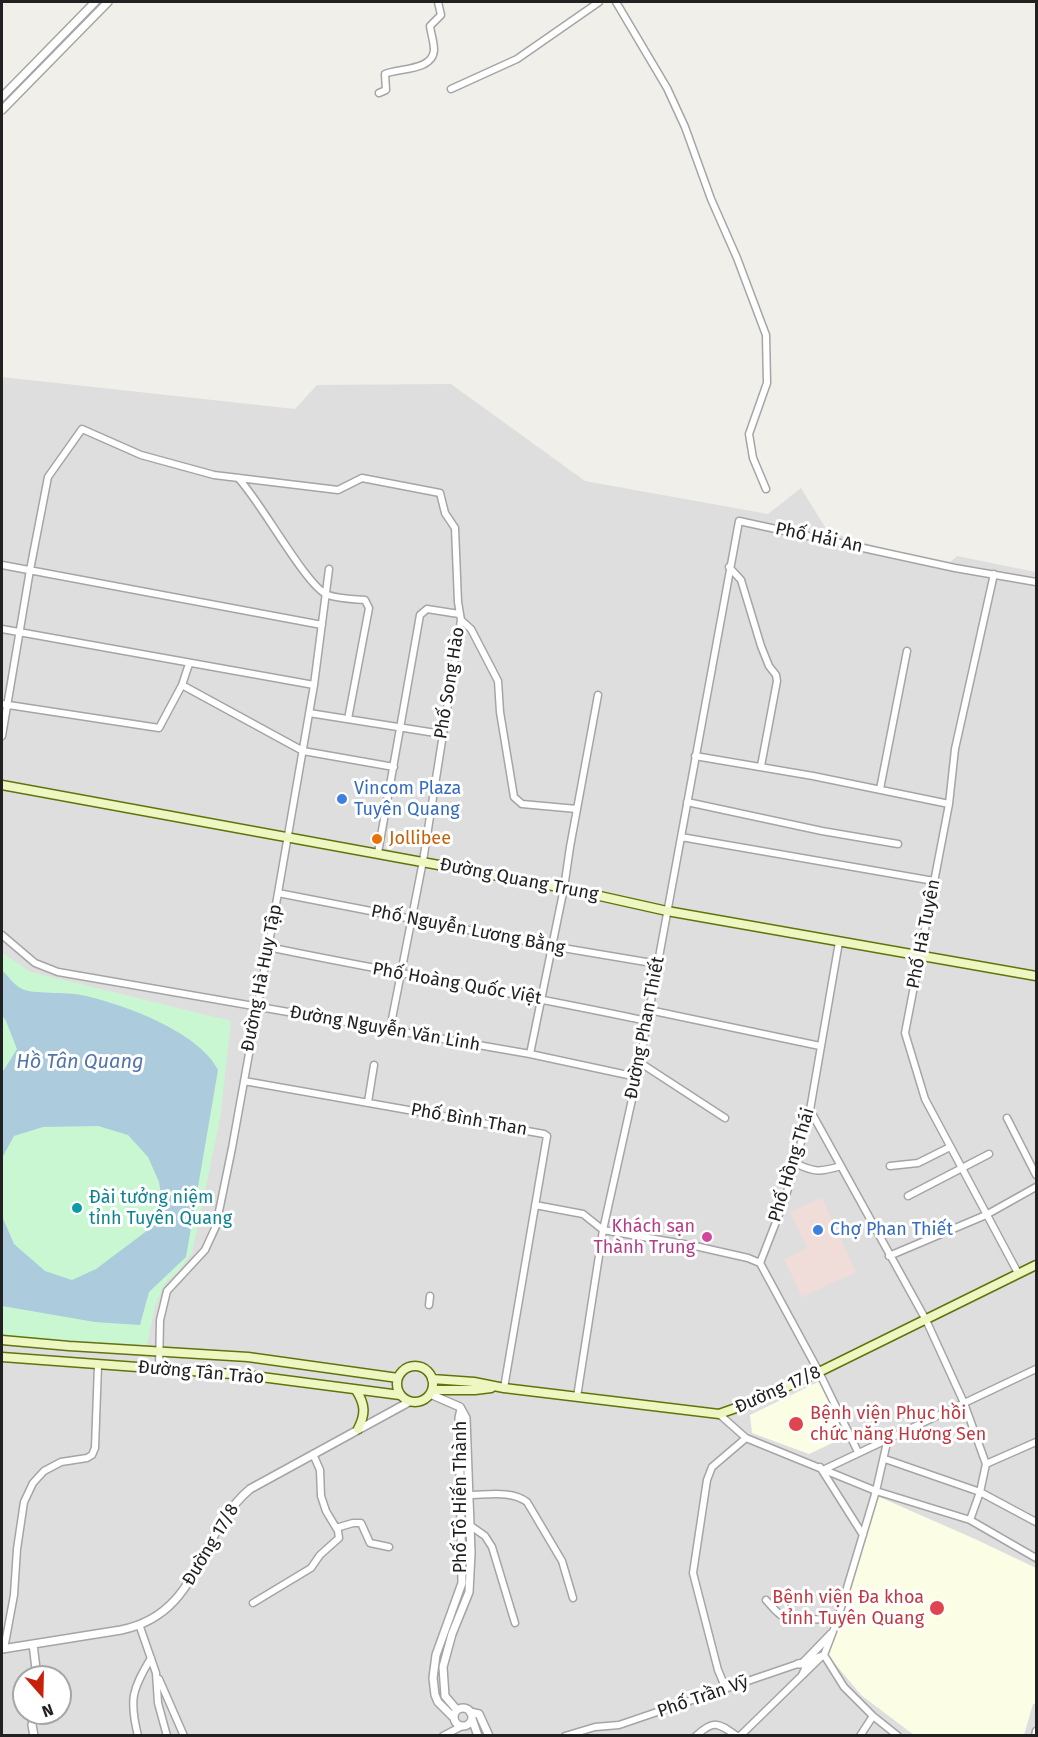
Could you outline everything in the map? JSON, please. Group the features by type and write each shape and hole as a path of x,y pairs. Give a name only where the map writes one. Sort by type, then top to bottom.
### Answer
{"main road":[{"name":"Đường Quang Trung","path":"2,784 564,888 667,912 1036,976"},
{"name":"Đường 17/8","path":"432,1379 474,1382 719,1414 753,1402 819,1372 1036,1265"},
{"name":"Đường Tân Trào","path":"2,1340 248,1357 398,1378"},
{"name":"Đường Tân Trào","path":"2,1357 246,1375 400,1395"},
{"path":"417,1366 425,1369 432,1379 431,1392 421,1402 409,1402 400,1395 396,1384 405,1369 417,1366"},
{"name":"Đường 17/8","path":"431,1392 501,1387"},
{"path":"356,1389 362,1399 365,1412 358,1429"}],"street":[{"path":"2,97 95,2"},
{"path":"2,110 108,2"},
{"path":"379,93 386,90 385,74 422,65 432,55 434,49 430,26 441,15 438,2"},
{"path":"451,89 517,59 598,2"},
{"path":"616,2 667,88 686,127 711,199 738,258 766,334 767,383 749,434 753,458 766,489"},
{"path":"9,90 15,96"},
{"name":"Phố Song Hào","path":"30,570 48,477 82,429 141,455 214,475 338,490 362,478 440,493 445,513 455,528 460,617 423,861 390,1029"},
{"path":"237,477 260,505 310,579 326,595 365,600 369,608 348,719"},
{"name":"Phố Hải An","path":"714,659 739,520 955,568 1036,582"},
{"path":"2,565 322,625"},
{"path":"730,568 741,580 761,646 777,681 761,766"},
{"path":"2,736 5,704 30,570"},
{"name":"Đường Hà Huy Tập","path":"159,1370 160,1320 167,1291 206,1250 216,1226 303,751 329,570"},
{"name":"Phố Hà Tuyên","path":"994,574 957,739 949,804 921,957 906,1023 906,1034 925,1100 1018,1273"},
{"path":"378,853 420,615 427,609 460,617 471,629 498,681 500,712 514,797 522,804 577,809"},
{"path":"2,629 314,685"},
{"path":"880,789 907,651"},
{"name":"Đường Phan Thiết","path":"577,1397 603,1230 637,1077 714,659"},
{"path":"5,704 159,728 182,685 189,664"},
{"path":"182,685 303,751 394,767"},
{"path":"530,1054 564,888 598,695"},
{"path":"309,713 442,734"},
{"path":"695,756 761,766 949,804"},
{"path":"687,802 822,831 898,844"},
{"path":"681,837 934,881"},
{"name":"Phố Nguyễn Lương Bằng","path":"278,893 551,946 657,964"},
{"name":"Đường Nguyễn Văn Linh","path":"2,935 35,963 58,972 530,1054 637,1077"},
{"name":"Phố Hồng Thái","path":"760,1263 785,1199 810,1110 839,942"},
{"name":"Phố Hoàng Quốc Việt","path":"268,947 647,1021"},
{"path":"649,1010 820,1046"},
{"path":"639,1062 724,1118"},
{"path":"368,1102 374,1065"},
{"name":"Phố Bình Than","path":"244,1081 547,1136 501,1387"},
{"path":"810,1110 926,1320 964,1403 986,1464 981,1492 970,1520"},
{"path":"1007,1118 1036,1175"},
{"path":"890,1166 918,1163 950,1147"},
{"path":"908,1196 989,1154"},
{"path":"795,1163 820,1172 841,1166"},
{"path":"889,1256 986,1215 1036,1187"},
{"path":"535,1205 583,1214 603,1230 714,1250 760,1263 819,1372 858,1452"},
{"path":"429,1305 430,1296"},
{"path":"3,1649 14,1595 17,1549 24,1502 33,1483 44,1471 61,1462 87,1458 92,1455 95,1448 98,1365"},
{"path":"822,1467 1036,1369"},
{"name":"Phố Tô Hiến Thành","path":"431,1392 460,1407 466,1418 471,1553 469,1592 442,1667 446,1696 457,1710"},
{"name":"Đường 17/8","path":"3,1649 140,1627 156,1618 182,1593 225,1516 237,1500 250,1489 409,1402"},
{"name":"Phố Tô Hiến Thành","path":"461,1409 459,1419 462,1583 436,1655 433,1678 438,1702 457,1724 462,1726"},
{"path":"719,1414 747,1438 876,1491 970,1520 1036,1558"},
{"path":"726,1689 718,1670 695,1585 693,1564 707,1480 712,1467 747,1438"},
{"path":"696,1736 705,1728 720,1724 739,1736 824,1655 837,1620 876,1491 888,1438"},
{"path":"986,1464 1036,1442"},
{"path":"253,1603 311,1568 320,1555 339,1538 321,1496 320,1470 313,1455"},
{"path":"885,1459 981,1492 1036,1522"},
{"path":"822,1467 863,1535"},
{"path":"469,1495 513,1495 527,1502 562,1561 573,1598"},
{"path":"336,1528 361,1523 370,1543 389,1547"},
{"path":"461,1523 470,1524 485,1536 492,1547 514,1623"},
{"path":"766,1600 784,1617 837,1620"},
{"path":"140,1627 156,1673 184,1736"},
{"name":"Phố Trần Vỹ","path":"801,1663 831,1634"},
{"path":"33,1644 36,1665"},
{"path":"824,1655 844,1687 873,1716 898,1736"},
{"name":"Phố Trần Vỹ","path":"565,1736 595,1727 619,1725 824,1655"},
{"path":"138,1736 132,1711 132,1700 136,1682 151,1658"},
{"path":"801,1663 808,1664 803,1674"},
{"path":"156,1673 158,1703 167,1736"},
{"path":"454,1718 457,1710 466,1708 478,1736"},
{"path":"471,1716 480,1714 489,1736"},
{"path":"443,1736 469,1724 471,1716"},
{"path":"860,1736 873,1716"},
{"path":"1035,1736 1036,1731"}],"shaded area":[{"path":"2,377 295,409 317,385 451,384 585,481 768,514 801,488 828,532 946,566 957,556 1036,572 1036,1735 2,1736"},
{"name":"Chợ Phan Thiết","path":"822,1198 856,1272 802,1297 784,1259 807,1248 790,1212"},
{"name":"Bệnh viện Phục hồi chức năng Hương Sen","path":"820,1381 847,1436 809,1454 752,1433 750,1415"},
{"name":"Bệnh viện Đa khoa tỉnh Tuyên Quang","path":"877,1496 1036,1568 1036,1704 1033,1704 1024,1735 914,1735 861,1695 822,1648"}],"green space":[{"path":"2,953 31,972 231,1021 220,1119 192,1253 164,1284 155,1306 147,1345 2,1336"}],"water":[{"name":"Hồ Tân Quang","path":"2,970 16,985 27,991 81,995 117,1005 158,1021 195,1043 209,1056 218,1070 186,1257 149,1292 140,1325 95,1322 2,1306 2,1216 14,1244 45,1271 72,1280 96,1269 156,1224 163,1209 159,1182 148,1157 128,1135 98,1126 43,1127 14,1136 2,1158 2,1073 17,1049 2,1015"}],"place":[{"name":"Vincom Plaza Tuyên Quang","path":"342,799"},
{"name":"Jollibee","path":"377,839"},
{"name":"Đài tưởng niệm tỉnh Tuyên Quang","path":"77,1208"},
{"name":"Chợ Phan Thiết","path":"818,1230"},
{"name":"Khách sạn Thành Trung","path":"707,1237"},
{"name":"Bệnh viện Phục hồi chức năng Hương Sen","path":"796,1424"},
{"name":"Bệnh viện Đa khoa tỉnh Tuyên Quang","path":"937,1608"}]}
